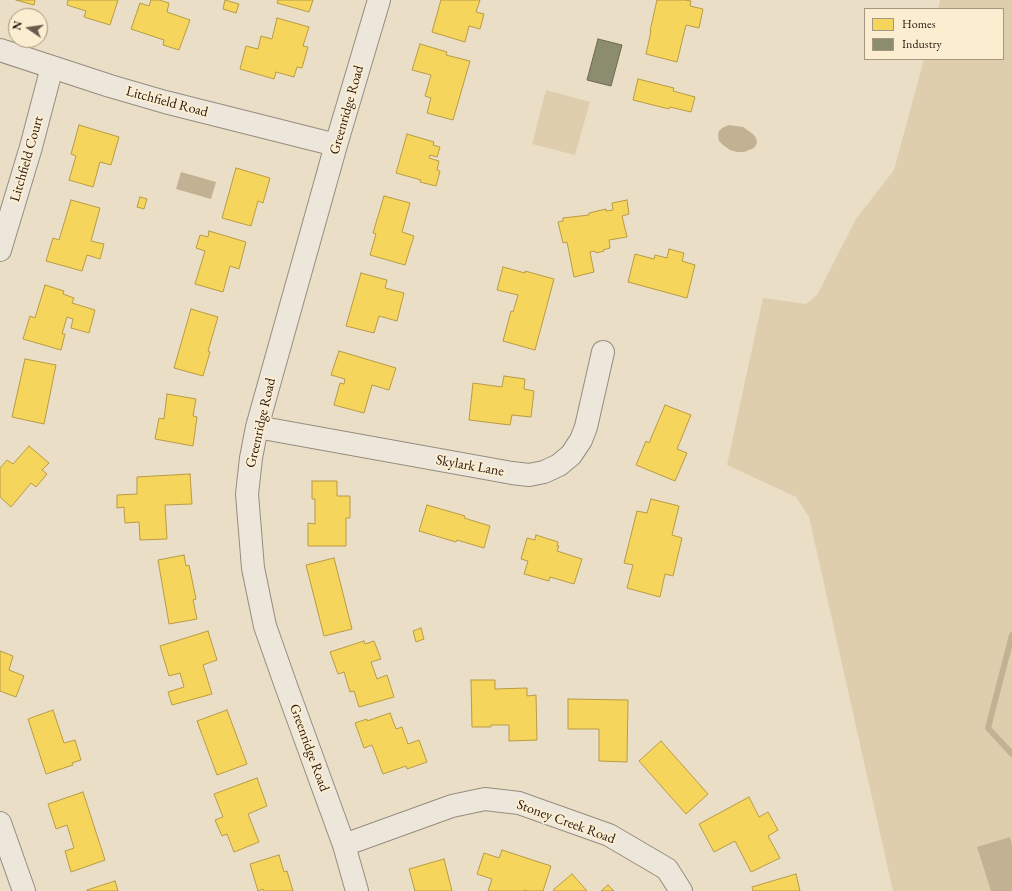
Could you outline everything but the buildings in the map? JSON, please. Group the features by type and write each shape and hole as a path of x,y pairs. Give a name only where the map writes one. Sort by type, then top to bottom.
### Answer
{"street":[{"name":"Greenridge Road","path":"357,891 344,845 285,683 266,626 252,568 247,494 251,458 257,427 336,146 379,0"},
{"name":"Litchfield Road","path":"0,50 165,102 336,146"},
{"name":"Litchfield Court","path":"0,250 31,147 52,67"},
{"name":"Skylark Lane","path":"257,427 512,473 529,475 544,472 559,465 571,455 581,440 586,427 604,352"},
{"name":"Stoney Creek Road","path":"344,845 452,806 485,799 519,803 609,835 667,869 681,891"},
{"path":"0,823 24,891"}],"shaded area":[{"path":"940,0 1012,0 1012,891 893,891 809,517 796,497 727,465 763,298 806,304 817,295 856,219 894,170 924,60 1004,60 1004,8 938,8"},
{"path":"546,90 590,102 575,155 532,144"},
{"path":"729,125 743,127 753,134 757,143 754,148 744,152 737,152 730,150 723,145 719,141 719,131"},
{"path":"181,172 216,182 211,199 176,189"},
{"path":"1010,837 1012,845 1012,891 991,891 977,847"}],"waterway":[{"path":"1012,635 988,728 1012,754"}]}
